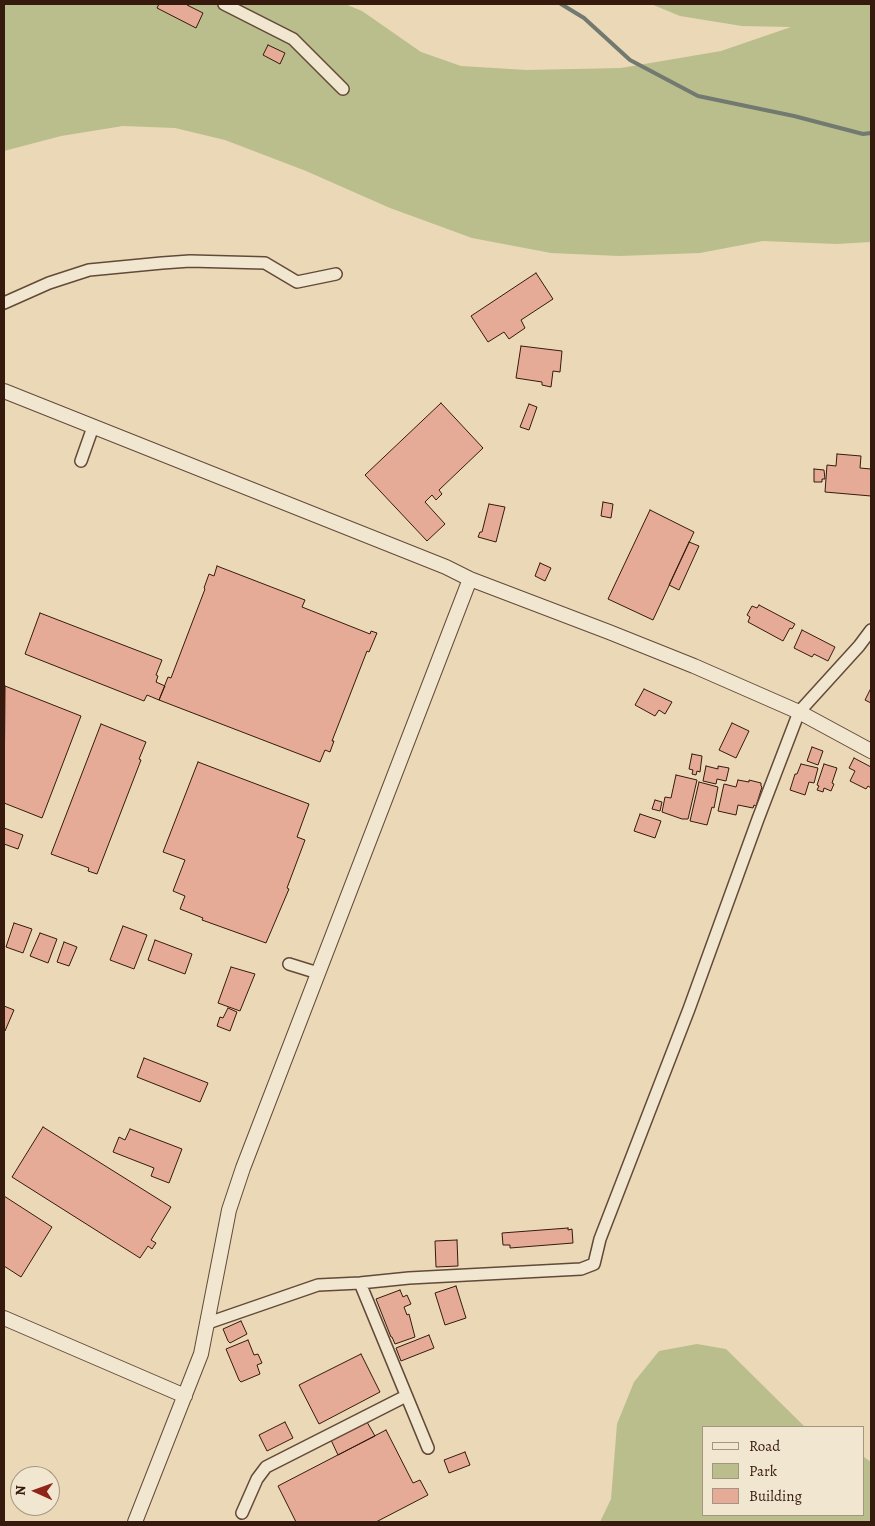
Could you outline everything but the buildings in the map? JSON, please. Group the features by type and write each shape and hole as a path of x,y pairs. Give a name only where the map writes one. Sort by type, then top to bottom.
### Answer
{"street":[{"path":"224,4 293,38 343,89"},
{"path":"4,303 49,283 89,270 162,263 190,261 265,262 297,282 336,274"},
{"path":"4,391 437,564 470,579 626,639 799,712 871,751"},
{"path":"81,461 93,427"},
{"path":"135,1522 202,1354 229,1210 242,1168 470,579"},
{"path":"208,1324 318,1284 581,1269 594,1264 600,1239 689,1009 799,712 859,646 871,630"},
{"path":"290,964 318,974"},
{"path":"360,1283 428,1448"},
{"path":"4,1318 185,1396"},
{"path":"242,1513 257,1479 266,1466 406,1396"}],"green space":[{"path":"4,4 345,4 362,11 421,52 461,66 527,70 621,68 721,51 791,27 742,26 680,16 651,4 871,4 871,242 836,244 763,241 700,253 619,256 551,253 472,238 390,208 306,171 225,140 175,128 123,126 61,136 4,151"},
{"path":"697,1344 726,1349 804,1426 702,1426 702,1516 865,1516 865,1458 871,1462 871,1522 600,1522 611,1499 617,1424 634,1382 659,1351"}],"waterway":[{"path":"561,4 584,18 630,60 698,96 794,116 863,134 871,133"}]}
